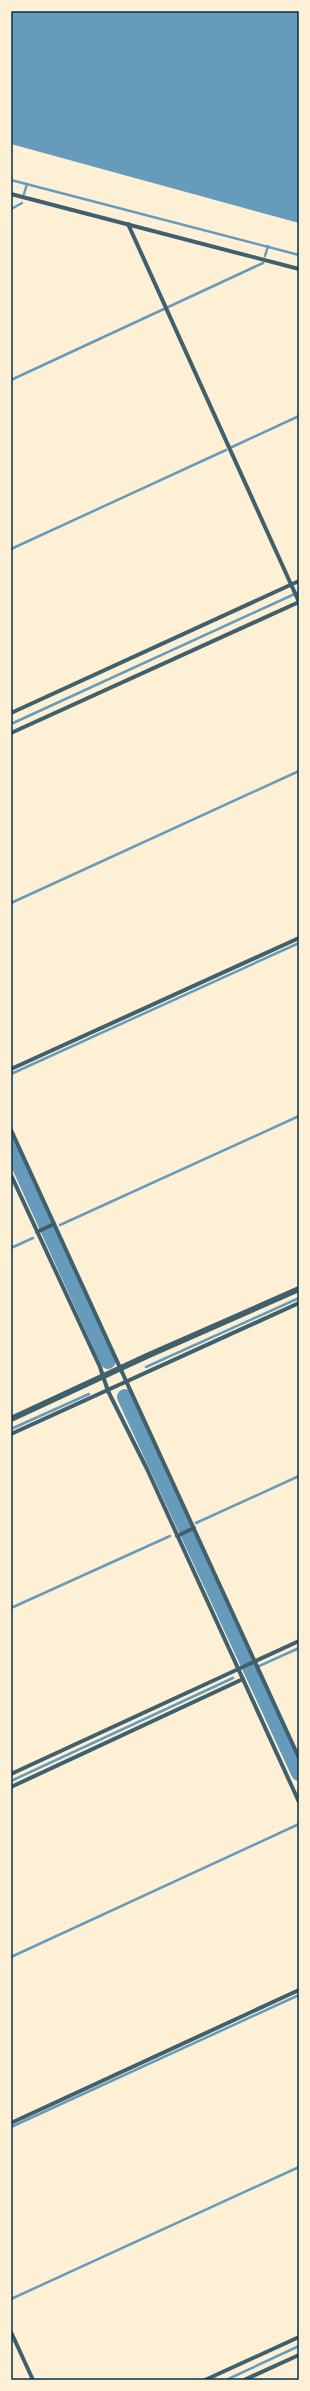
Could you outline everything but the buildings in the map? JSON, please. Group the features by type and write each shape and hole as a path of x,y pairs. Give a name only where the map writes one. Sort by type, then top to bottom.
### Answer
{"street":[{"path":"11,194 299,269"},
{"path":"11,733 299,602 128,224"},
{"path":"11,712 299,581"},
{"path":"11,1069 299,938"},
{"path":"11,1130 53,1225 299,1758"},
{"path":"11,1175 40,1231 108,1390 240,1668 243,1678 299,1802"},
{"path":"40,1231 53,1225"},
{"path":"11,1419 103,1376 299,1289"},
{"path":"11,1434 299,1303"},
{"path":"177,1536 193,1528"},
{"path":"11,1774 240,1668 255,1664 299,1640"},
{"path":"11,1787 243,1678"},
{"path":"11,2123 299,1990"},
{"path":"11,2332 33,2380"},
{"path":"205,2380 299,2337"},
{"path":"244,2380 299,2355"}],"water":[{"path":"11,11 299,11 299,223 11,144"}],"waterway":[{"path":"11,180 299,255"},
{"path":"24,194 27,184"},
{"path":"11,209 22,203"},
{"path":"265,256 268,246"},
{"path":"11,380 263,263"},
{"path":"232,447 299,416"},
{"path":"11,549 226,450"},
{"path":"11,724 299,592"},
{"path":"11,903 299,771"},
{"path":"11,1074 299,943"},
{"path":"60,1225 299,1116"},
{"path":"11,1147 108,1361"},
{"path":"45,1232 53,1229"},
{"path":"11,1248 33,1238"},
{"path":"146,1367 299,1298"},
{"path":"11,1429 89,1394"},
{"path":"125,1397 299,1773"},
{"path":"196,1523 299,1476"},
{"path":"183,1529 190,1526"},
{"path":"11,1608 170,1536"},
{"path":"248,1671 299,1648"},
{"path":"11,1781 233,1678"},
{"path":"11,1957 299,1824"},
{"path":"11,2127 299,1995"},
{"path":"11,2299 299,2167"},
{"path":"226,2380 299,2346"}]}
